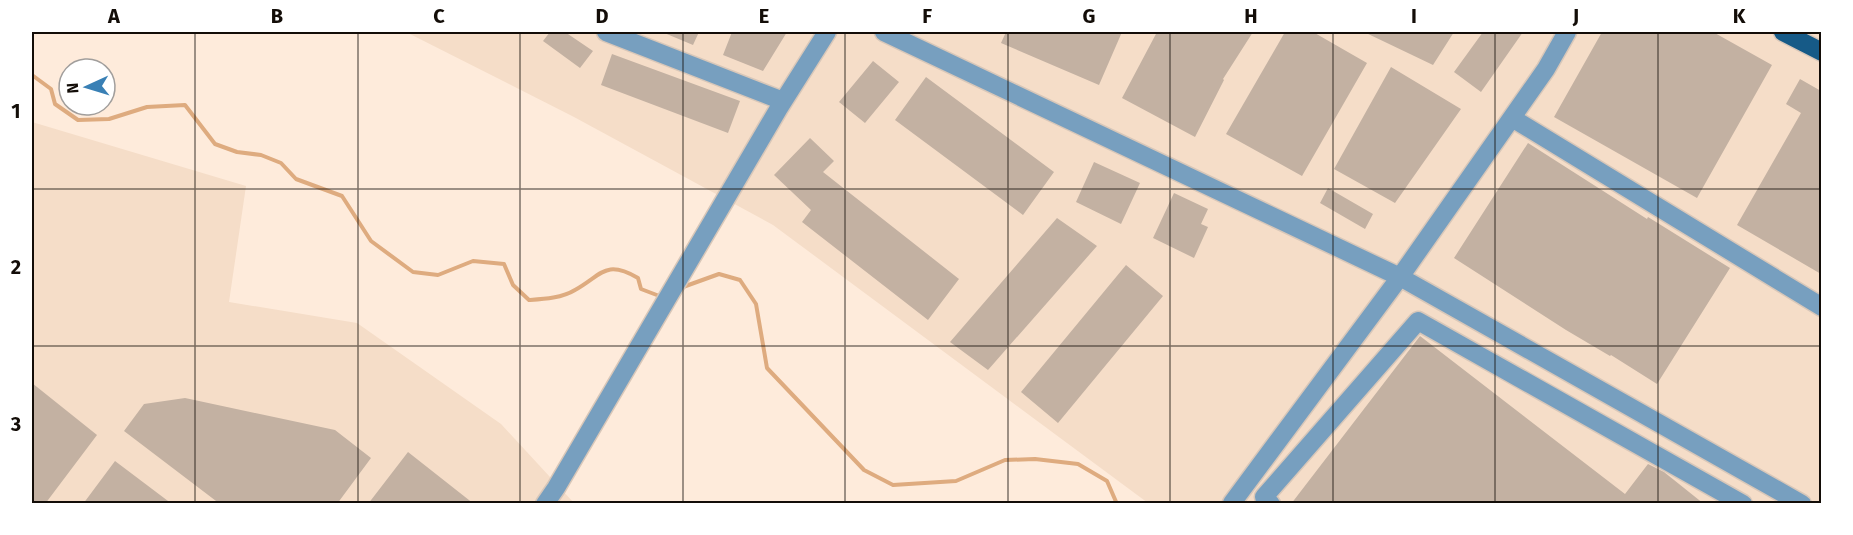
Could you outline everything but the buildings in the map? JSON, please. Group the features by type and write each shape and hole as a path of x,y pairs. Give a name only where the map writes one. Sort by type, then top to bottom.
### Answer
{"main road":[{"path":"1783,32 1821,52"}],"street":[{"path":"606,32 783,101"},
{"path":"545,504 783,101 827,32"},
{"path":"884,32 1400,277 1802,504"},
{"path":"1232,503 1400,277 1546,69 1567,32"},
{"path":"1512,118 1821,307"},
{"path":"1271,504 1264,497 1418,321 1743,504"}],"shaded area":[{"path":"406,32 1821,32 1821,503 1148,503 773,225 574,117"},
{"path":"32,122 246,186 229,302 357,323 501,424 574,503 32,503"}],"waterway":[{"path":"32,75 51,89 55,104 78,120 109,119 147,107 185,105 215,144 237,152 261,155 281,163 296,179 342,196 371,241 413,272 438,275 473,261 504,264 513,285 529,300 564,295 611,269 627,272 638,278 641,289 662,297"},
{"path":"683,287 719,274 740,280 756,304 767,368 864,470 893,485 956,481 1005,460 1035,459 1078,464 1107,481 1117,504"}]}
